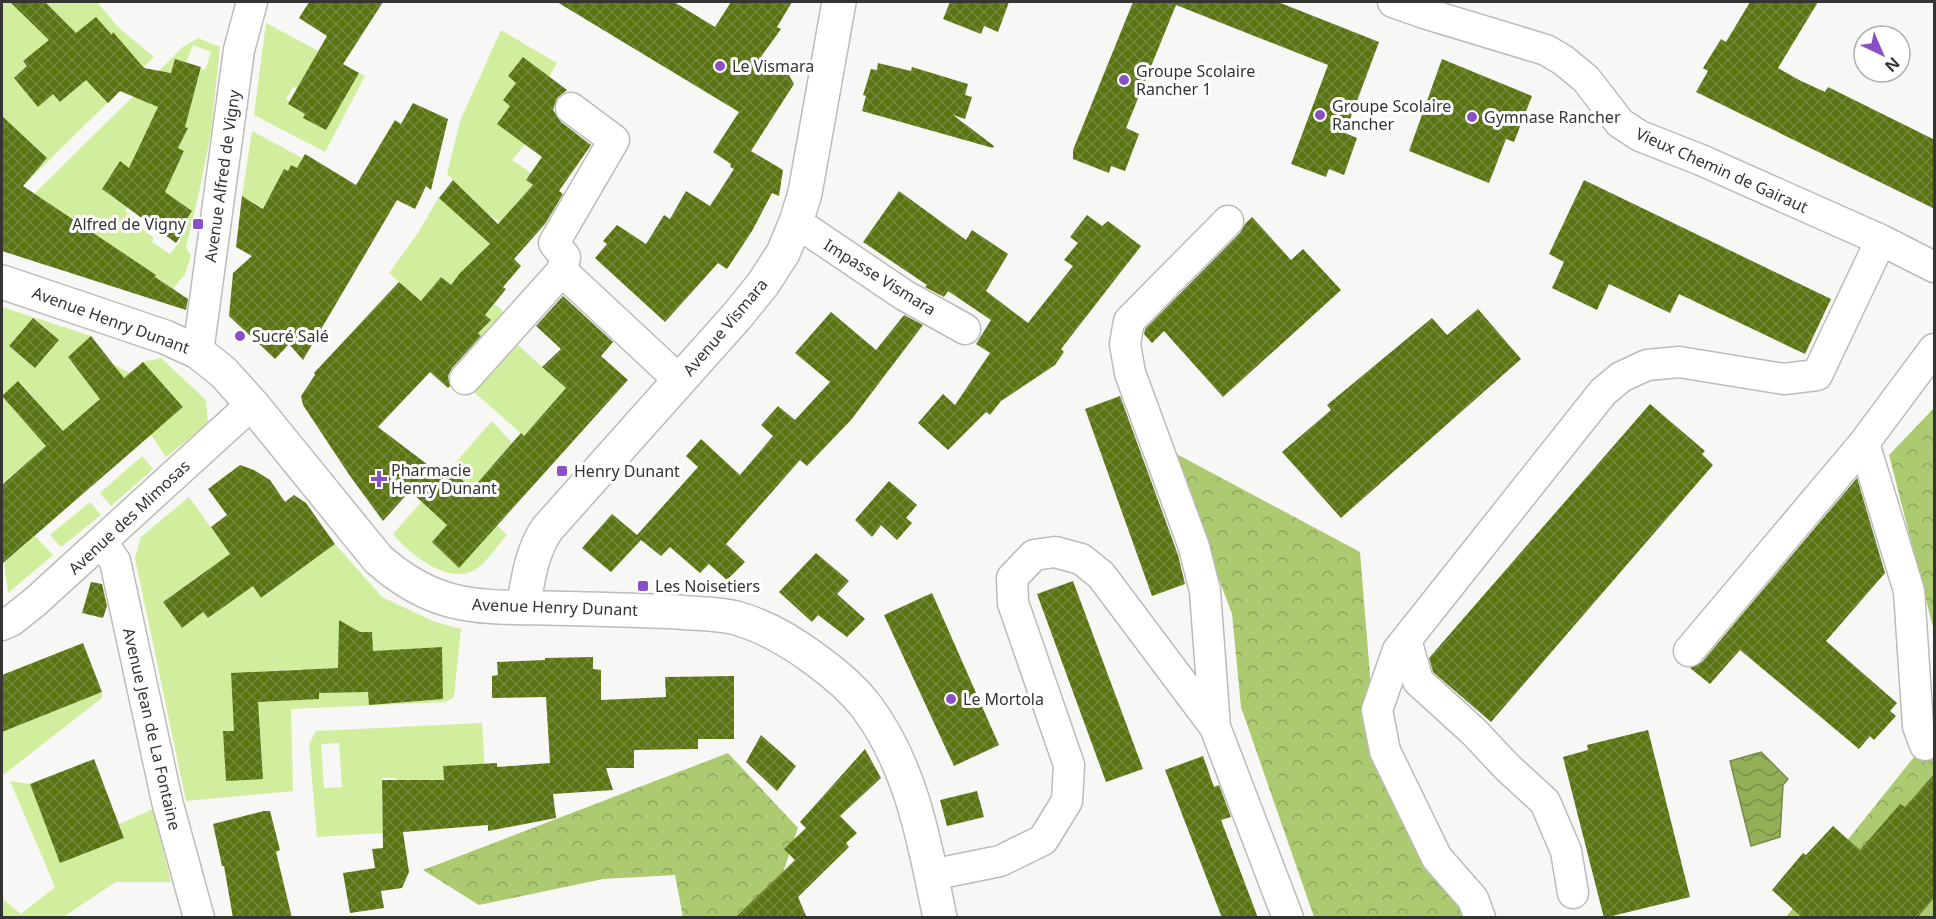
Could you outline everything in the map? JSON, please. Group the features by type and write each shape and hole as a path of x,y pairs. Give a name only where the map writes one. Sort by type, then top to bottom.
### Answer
{"street":[{"name":"Avenue Alfred de Vigny","path":"198,351 238,50 252,2"},
{"name":"Avenue Vismara","path":"523,608 532,560 547,529 763,284 783,253 805,193 839,2"},
{"name":"Vieux Chemin de Gairaut","path":"1393,2 1546,50 1563,60 1586,79 1620,123 1640,136 1701,160 1881,240 1935,267"},
{"path":"465,379 562,271 564,257 554,243 614,140 571,108"},
{"path":"1215,727 1205,591 1194,547 1130,373 1125,344 1129,321 1228,221"},
{"name":"Impasse Vismara","path":"796,222 904,294 965,329"},
{"path":"1479,918 1473,899 1437,858 1385,751 1377,710 1398,650 1603,393 1621,377 1647,365 1679,362 1784,379 1817,375 1881,240"},
{"path":"562,271 679,380"},
{"name":"Avenue Henry Dunant","path":"2,282 165,337 198,351 223,372 252,404 378,559 398,576 426,592 451,602 473,606 627,610 735,618 768,630 802,650 835,674 865,705 902,766 932,875 940,918"},
{"path":"1689,651 1864,443 1935,350"},
{"name":"Avenue des Mimosas","path":"2,626 35,602 252,404"},
{"path":"1864,443 1909,591 1918,726 1925,745"},
{"name":"Avenue Jean de La Fontaine","path":"102,542 115,561 167,801 199,918"},
{"path":"932,875 1000,861 1043,840 1067,801 1069,765 1013,603 1012,578 1034,555 1054,552 1081,559 1101,575 1215,727 1288,918"},
{"path":"1406,640 1418,681 1545,802 1566,851 1573,893"}],"shaded area":[{"path":"2,2 97,2 119,28 154,57 24,185 47,158 10,124 2,133","holes":["23,61 63,79 73,91 61,102 53,94 32,99 14,79 27,66"]},
{"path":"266,23 365,76 325,152 254,115","holes":["310,66 314,124 305,114 289,105 290,102 286,99 293,87 297,88"]},
{"path":"501,30 557,63 549,77 516,83 503,100 510,106 497,124 525,144 512,160 531,173 526,180 535,187 520,199 500,222 489,215 447,174 460,121"},
{"path":"198,38 220,47 211,132 186,247 191,256 185,274 173,289 34,194 184,46","holes":["193,45 211,52 205,70 201,69 193,97 166,72 171,73 175,60 186,63","155,113 187,128 178,148 184,151 177,167","120,162 192,211 185,222 188,225 179,238 181,240 170,254 152,242 154,238 139,226 141,222 125,211 127,208 102,189"]},
{"path":"252,131 302,158 297,168 291,165 288,171 286,221 242,196"},
{"path":"439,197 490,245 451,285 441,277 430,290 482,328 491,320 485,315 495,304 510,318 489,343 475,330 463,337 389,273 418,233"},
{"path":"2,307 91,336 68,357 75,367 91,353 130,373 2,485","holes":["33,318 46,329 44,333 56,344 35,368 9,346","19,381 36,400 19,415 2,396"]},
{"path":"510,338 580,401 525,437 467,386"},
{"path":"161,358 206,400 208,423 166,457 151,435 183,407 143,362"},
{"path":"492,421 512,443 467,496 507,535 476,569 454,574 442,571 419,558 393,534 445,475 459,488 464,482 450,469"},
{"path":"142,456 153,469 111,506 100,493"},
{"path":"189,497 262,598 335,544 382,597 435,622 461,629 454,697 446,702 291,709 293,791 186,801 135,558 141,537","holes":["199,576 223,607 209,618 203,612 182,628 163,602","442,647 442,682 399,650","301,669 303,699 233,703 231,674"]},
{"path":"90,502 101,515 61,547 50,535"},
{"path":"35,536 53,555 8,593 4,563"},
{"path":"102,692 102,698 2,776 2,732"},
{"path":"482,723 488,817 430,805 432,830 317,837 309,744 316,731","holes":["339,743 342,787 324,788 321,744","443,767 475,794 445,799","382,778 396,778 398,813 382,813"]},
{"path":"10,781 30,784 124,837 119,824 153,809 171,882 116,882 63,917 2,917 2,893 4,900 21,914 55,887"}],"green space":[{"path":"1934,408 1934,631 1889,455"},
{"path":"1171,451 1360,552 1370,675 1371,742 1472,917 1314,917 1241,707 1232,614"},
{"path":"1934,732 1934,917 1786,917"},
{"path":"728,753 798,828 768,917 683,917 675,875 603,879 479,905 423,870"}],"water":[{"path":"1761,752 1788,779 1783,785 1780,837 1751,846 1730,761"}],"building":[{"path":"10,2 45,2 76,33 96,17 112,35 113,32 144,68 171,73 175,59 201,67 185,127 188,128 178,148 184,151 165,192 192,211 185,222 188,225 176,243 102,189 120,161 129,168 158,107 120,91 108,103 86,80 60,102 53,94 38,107 14,78 27,66 23,61 49,40"},
{"path":"309,2 383,2 343,64 359,73 326,130 303,118 305,114 288,104 327,36 299,18"},
{"path":"557,2 674,2 715,27 731,2 792,2 777,27 781,29 761,57 789,75 794,84 751,151 783,170 779,196 772,193 752,231 727,269 718,263 665,322 595,258 607,244 603,241 617,225 646,244 664,215 670,219 686,191 710,206 734,169 730,167 731,164 713,152 739,112"},
{"path":"950,2 1009,2 998,32 984,26 981,34 943,19"},
{"name":"Groupe Scolaire Rancher 1","path":"1133,2 1278,2 1379,42 1345,133 1357,138 1344,175 1329,169 1326,177 1291,164 1328,65 1176,5 1126,128 1139,134 1125,171 1111,166 1109,173 1073,159 1073,150"},
{"path":"1750,2 1818,2 1778,68 1825,92 1828,87 1935,140 1935,209 1696,92 1708,71 1703,68 1721,39 1726,42"},
{"path":"523,57 567,90 557,98 553,110 561,122 591,145 559,191 563,194 545,224 514,259 521,266 503,287 506,289 485,315 491,320 478,333 481,336 452,368 448,376 450,386 448,388 430,372 378,427 444,477 450,469 472,489 521,433 524,436 566,388 542,367 561,349 536,326 563,296 613,342 601,356 628,380 459,568 432,542 447,525 410,491 383,521 303,405 301,396 315,375 314,373 399,282 421,301 441,277 451,285 490,244 439,198 453,180 498,224 533,185 526,180 542,157 497,124 510,106 503,100 516,83 508,76"},
{"name":"Gymnase Rancher","path":"1442,59 1532,96 1514,142 1506,139 1489,183 1409,151"},
{"path":"878,63 911,71 912,67 968,84 965,95 972,97 965,119 953,115 994,146 993,148 862,111 866,96 863,95 871,69 877,70"},
{"path":"413,103 448,119 431,190 426,186 415,209 397,200 303,360 289,344 275,359 229,316 233,273 252,256 236,247 242,196 263,209 284,169 288,171 291,165 297,168 305,154 356,185 395,120 401,124"},
{"path":"2,116 47,158 23,186 188,299 186,310 2,251"},
{"path":"1584,180 1831,299 1805,354 1679,294 1670,313 1609,284 1597,310 1552,288 1564,262 1549,254"},
{"path":"899,191 966,240 972,230 1008,254 986,291 1028,323 1073,266 1064,260 1078,243 1070,237 1087,215 1102,226 1108,221 1141,246 1061,349 1064,352 1055,365 1001,401 990,415 986,412 948,450 918,423 943,394 955,405 990,353 976,344 991,320 948,291 944,297 925,287 927,285 863,242"},
{"path":"1252,217 1291,260 1303,249 1341,290 1223,397 1164,331 1152,343 1144,334 1145,329 1240,233"},
{"path":"1478,309 1521,359 1341,518 1282,452 1331,410 1327,405 1432,318 1447,335"},
{"path":"831,312 876,350 904,315 923,325 851,420 807,466 800,460 726,544 745,562 727,580 709,564 700,573 670,547 661,556 641,540 611,572 582,548 612,514 637,535 698,467 686,456 701,439 740,475 773,436 761,425 778,406 795,420 830,382 795,353"},
{"path":"33,318 59,340 35,368 9,346"},
{"path":"91,336 124,378 143,362 183,407 2,564 2,485 46,446 2,396 18,381 63,431 100,399 68,357"},
{"path":"1120,396 1178,555 1185,584 1152,596 1085,409"},
{"path":"1650,404 1705,451 1702,454 1713,465 1491,722 1433,672 1429,658"},
{"path":"240,465 270,480 285,502 294,495 306,503 335,544 261,598 253,586 208,618 203,612 182,628 163,602 230,554 211,527 227,515 208,489"},
{"path":"1857,478 1885,573 1826,641 1897,703 1890,711 1896,716 1874,740 1870,736 1859,749 1740,650 1710,684 1690,668 1702,662"},
{"path":"889,481 917,505 906,518 912,523 897,540 881,525 872,537 855,520"},
{"path":"816,553 849,581 837,594 865,619 847,637 818,615 812,622 779,592"},
{"path":"1073,581 1143,769 1106,782 1037,594"},
{"path":"91,582 102,584 107,606 103,618 82,613"},
{"name":"Le Mortola","path":"932,593 999,745 954,766 884,615"},
{"path":"339,620 360,632 372,632 373,651 442,647 443,699 369,705 368,692 319,693 319,699 258,702 263,779 226,781 223,731 234,731 231,673 338,668"},
{"path":"83,643 102,692 2,732 2,675"},
{"path":"593,657 593,669 601,670 601,700 666,697 665,677 734,676 734,739 698,739 698,749 634,750 634,768 606,768 613,790 553,794 556,818 488,831 488,825 403,832 409,872 402,888 381,891 384,908 350,913 343,873 375,868 372,849 383,848 382,780 444,780 443,766 497,763 497,767 550,763 546,697 492,698 492,676 498,675 497,662"},
{"path":"1648,730 1690,897 1604,918 1563,757 1588,750 1587,745"},
{"path":"761,735 796,766 777,791 746,762"},
{"path":"865,749 881,778 840,816 857,833 846,843 849,847 798,897 807,918 735,918 795,860 784,849 806,828 800,822"},
{"path":"1203,756 1214,787 1219,785 1231,817 1221,820 1258,918 1222,918 1165,770"},
{"path":"94,759 124,838 60,863 30,784"},
{"path":"1935,773 1935,897 1917,918 1803,918 1772,890 1803,853 1806,855 1833,826 1860,850 1900,804 1905,807"},
{"path":"977,791 984,817 947,826 940,800"},
{"path":"270,811 280,850 276,852 292,918 233,918 224,866 222,866 213,824"}],"place":[{"name":"Le Vismara","path":"720,66"},
{"name":"Groupe Scolaire Rancher 1","path":"1124,80"},
{"name":"Groupe Scolaire Rancher","path":"1320,115"},
{"name":"Gymnase Rancher","path":"1472,117"},
{"name":"Alfred de Vigny","path":"198,224"},
{"name":"Sucré Salé","path":"240,336"},
{"name":"Henry Dunant","path":"562,471"},
{"name":"Pharmacie Henry Dunant","path":"379,479"},
{"name":"Les Noisetiers","path":"643,586"},
{"name":"Le Mortola","path":"951,699"}]}
